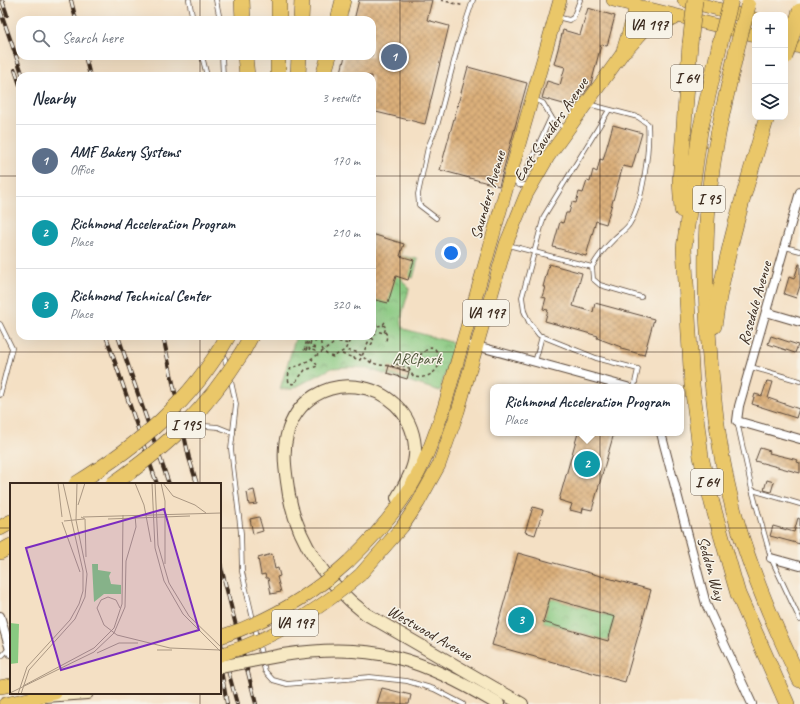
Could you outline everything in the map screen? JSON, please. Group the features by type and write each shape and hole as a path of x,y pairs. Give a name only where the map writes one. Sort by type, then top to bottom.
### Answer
{"highway":[{"path":"242,0 243,16"},
{"path":"279,0 279,16"},
{"path":"301,16 302,0"},
{"path":"339,16 343,0"},
{"name":"I 64","path":"695,0 690,44 680,181 692,385 701,457 710,496 738,594 787,704"},
{"name":"I 95","path":"684,248 700,131 731,0"},
{"name":"I 95","path":"710,352 705,288 706,230 710,185 720,122 738,48 751,8"},
{"path":"788,48 800,11"},
{"path":"246,60 247,72"},
{"path":"278,60 278,72"},
{"path":"298,72 299,60"},
{"path":"324,72 328,60"},
{"name":"I 64","path":"766,120 734,225 720,286 710,352 714,408 721,451 736,520 768,612 800,680"},
{"name":"I 195","path":"78,483 127,450 153,429 199,381 225,340"},
{"name":"I 195","path":"114,483 155,454 200,411 227,376 248,340"},
{"path":"0,528 10,523"},
{"path":"0,552 10,547"}],"main road":[{"name":"Saunders Avenue","path":"221,637 254,625 290,606 323,584 349,561 379,530 402,500 424,462 444,408 560,0"},
{"path":"613,0 634,3 687,18"},
{"name":"VA 197","path":"684,0 751,8"},
{"name":"East Saunders Avenue","path":"221,655 260,641 298,621 334,597 360,575 402,527 432,478 452,432 506,244 532,184 566,129 622,54 634,16 634,3"},
{"name":"VA 197","path":"622,54 650,24 663,19 687,18 752,34"},
{"path":"788,27 800,30"},
{"path":"788,44 800,47"},
{"name":"Westwood Avenue","path":"379,530 412,468 415,448 411,430 397,406 377,392 352,386 328,389 312,397 300,409 290,426 285,445 286,476 290,502 299,528 312,556 335,586 366,614 522,704"},
{"name":"Westwood Avenue","path":"221,667 308,651 337,650 388,655 435,670 498,704"},
{"path":"0,687 10,685"},
{"path":"37,697 50,694"},
{"path":"5,704 22,699 74,694"}],"street":[{"name":"Rosedale Avenue","path":"737,421 739,406 800,192"},
{"path":"766,312 800,322"},
{"path":"463,342 616,384"},
{"path":"737,421 800,439"},
{"name":"Seddon Way","path":"662,436 706,604 752,704"},
{"path":"771,558 800,566"},
{"path":"0,616 10,650"}],"lane":[{"path":"189,0 192,16"},
{"path":"216,0 219,16"},
{"path":"436,218 419,205 418,194 428,147 437,126 459,42 473,0"},
{"path":"556,16 569,20 573,18 580,0"},
{"path":"203,60 205,72"},
{"path":"222,60 223,72"},
{"path":"532,98 543,103 551,117 566,129"},
{"path":"585,104 638,117 648,124 649,136 645,172 636,212 630,224 607,246 592,267 593,279 600,285 641,297"},
{"path":"609,110 544,216 522,297 524,311 529,322 538,335 596,358 638,369 635,384"},
{"path":"528,167 551,117"},
{"path":"510,175 519,186 532,184"},
{"path":"506,244 592,267"},
{"path":"785,247 800,251"},
{"path":"0,324 12,348 0,395"},
{"path":"535,362 542,336"},
{"path":"220,340 236,397 236,413 231,449 241,533 243,584 263,667 270,677 277,682 288,684 370,677 394,679 424,685 448,695 463,704"},
{"path":"750,367 800,381"},
{"path":"737,421 752,490 771,558 800,620"},
{"path":"205,426 218,427 233,433"},
{"path":"752,490 800,504"},
{"path":"0,656 10,650"}],"path":[{"path":"441,0 464,6"},
{"path":"385,332 377,332 377,326 383,325 386,320"},
{"path":"383,325 386,327 386,341"},
{"path":"308,340 304,351 306,351 309,340"},
{"path":"310,340 309,349 312,350"},
{"path":"321,340 323,350 327,355 333,357 342,353 350,340"},
{"path":"342,353 360,360 369,340"},
{"path":"371,345 374,340"},
{"path":"311,358 318,366 305,370 294,384 289,383 290,370 336,341 349,344"},
{"path":"345,350 356,352 370,363 381,366 412,360 430,347 435,349 439,354 439,361 434,373 427,377 414,377 409,371 389,365"},
{"path":"397,358 400,363"},
{"path":"370,363 373,359"},
{"path":"409,371 412,360"},
{"path":"396,364 409,368"}],"green space":[{"name":"ARCpark","path":"376,235 404,244 400,256 418,259 413,278 402,275 402,280 409,288 402,315 402,325 404,329 454,343 440,391 365,368 350,367 332,368 292,389 280,389 295,340 376,340"},
{"path":"550,598 615,617 608,641 543,622"}],"building":[{"path":"359,0 432,0 427,20 449,26 425,124 376,112 376,72 341,72 344,60 376,60 376,16 355,16"},
{"path":"588,8 615,16 607,46 601,45 591,84 574,107 542,98 547,81 560,85 565,67 554,64 563,30 580,35"},
{"path":"468,67 527,83 499,186 440,170"},
{"path":"613,125 642,133 632,168 623,166 606,224 596,221 586,256 553,247 560,222 563,223 566,213 569,213 572,202 576,203 579,192 583,193 587,181 590,182 593,170 597,172 600,159 603,160"},
{"path":"376,235 404,244 400,256 414,260 408,280 396,276 388,303 376,300"},
{"path":"549,264 582,273 573,306 593,312 595,303 654,319 644,355 621,349 621,347 597,338 598,336 545,321 548,310 543,309 546,298 542,297"},
{"path":"799,264 800,286 796,298 784,294 789,277 794,279"},
{"path":"771,336 798,345 795,353 768,344"},
{"path":"389,366 409,372 407,379 387,373"},
{"path":"767,381 773,382 768,398 799,409 796,418 752,404 755,394 762,396"},
{"path":"577,436 613,436 592,510 583,508 582,513 570,510 572,504 559,500"},
{"path":"760,448 770,451 769,453 798,460 797,462 800,463 800,473 755,461"},
{"path":"767,480 774,482 771,492 764,490"},
{"path":"254,490 257,504 249,505 247,492"},
{"path":"533,507 543,510 535,535 525,532"},
{"path":"259,517 263,531 253,534 250,519"},
{"path":"798,518 800,519 800,544 770,536 773,526 794,532"},
{"path":"518,553 651,590 625,682 492,645","holes":["550,598 615,617 608,641 543,622"]},
{"path":"272,554 275,569 278,568 280,576 277,577 281,592 271,594 268,578 266,578 265,574 261,575 258,558"},
{"path":"382,688 411,695 409,704 377,704"}],"railway":[{"path":"2,0 7,15"},
{"path":"71,0 75,16"},
{"path":"0,10 16,56"},
{"path":"17,60 22,72"},
{"path":"86,60 89,72"},
{"path":"107,340 157,483"},
{"path":"119,340 169,483"},
{"path":"164,340 189,458 197,483"},
{"path":"221,567 256,704"},
{"path":"221,644 237,704"},
{"path":"221,670 227,704"}],"place":[{"name":"AMF Bakery Systems","path":"394,57"},
{"name":"Richmond Acceleration Program","path":"587,464"},
{"name":"Richmond Technical Center","path":"521,620"}]}
